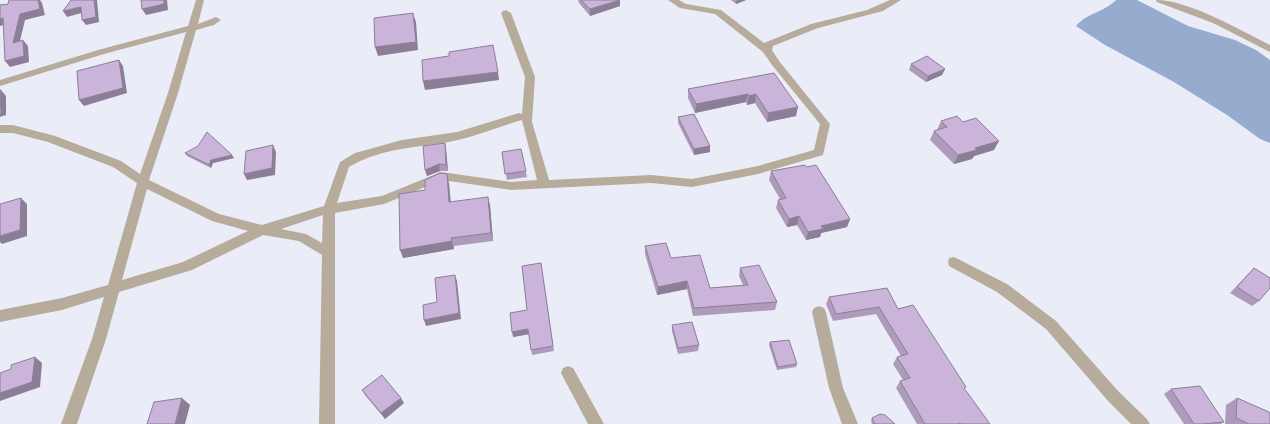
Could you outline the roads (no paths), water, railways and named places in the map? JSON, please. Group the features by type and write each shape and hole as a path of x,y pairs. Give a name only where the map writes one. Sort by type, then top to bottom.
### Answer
{"street":[{"path":"69,424 99,339 143,182 173,94 200,0"},
{"path":"0,316 62,304 187,266 262,230 329,209 384,200 441,176 511,186 651,179 692,183 758,170 820,152 825,124 774,63 767,50 718,12 683,6 672,0"},
{"path":"767,50 768,44 793,34 820,25 857,16 897,0"},
{"path":"1160,0 1216,21 1270,49"},
{"path":"506,13 530,77 527,122 544,184"},
{"path":"0,83 101,52 192,28 216,20"},
{"path":"327,424 329,209 344,165 359,156 402,144 457,136 519,117"},
{"path":"0,129 13,129 51,139 117,164 143,182 216,218 262,230 302,237 328,252"},
{"path":"954,262 1002,288 1051,325 1114,397 1142,424"},
{"path":"819,312 836,388 850,424"},
{"path":"568,373 596,424"}],"water":[{"path":"1116,0 1137,0 1188,26 1235,40 1256,50 1270,60 1270,143 1260,139 1227,115 1174,82 1105,45 1076,26 1085,18 1106,8"}]}
